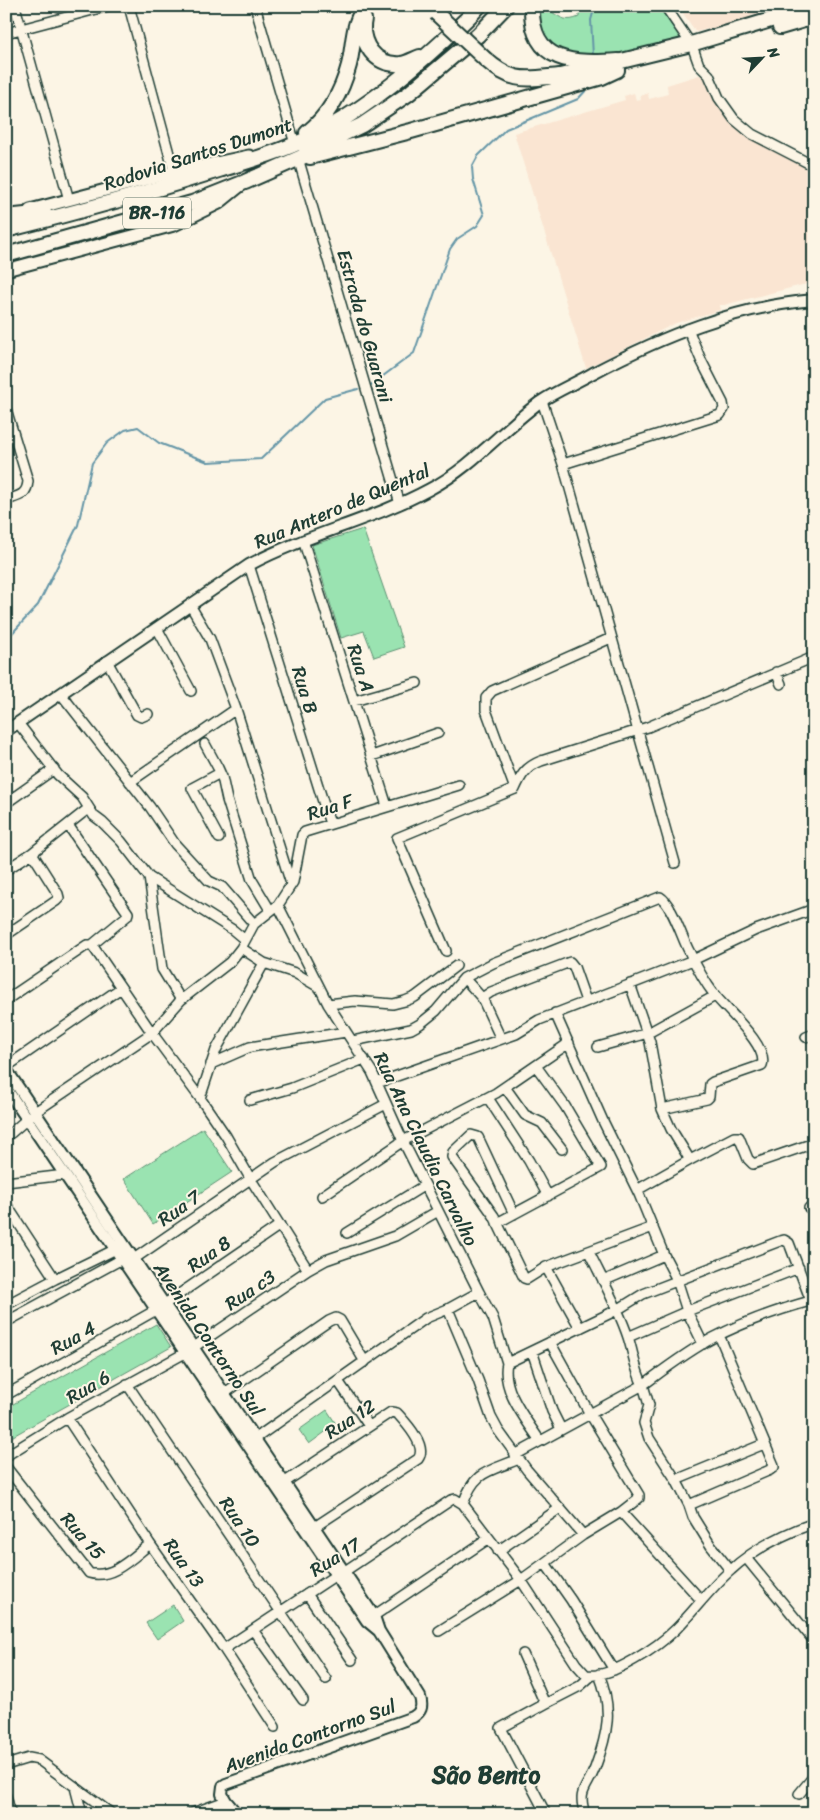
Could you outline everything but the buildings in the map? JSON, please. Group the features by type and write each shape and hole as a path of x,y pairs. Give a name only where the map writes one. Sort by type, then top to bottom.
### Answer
{"main road":[{"path":"299,143 320,122 337,98 347,74 357,24 362,11 368,6"},
{"path":"368,6 363,25 363,36 370,51 388,63 400,64 430,53"},
{"name":"Rodovia Santos Dumont","path":"6,255 177,208 245,182 300,158 310,150 362,125 408,94 471,41 506,6"},
{"path":"532,6 533,25 539,40 549,52 558,57 578,62 618,66"},
{"name":"Rodovia Santos Dumont","path":"6,230 125,199 266,156 299,143 330,127 368,103 430,53 476,7"},
{"path":"693,48 814,7"},
{"path":"432,10 485,59 503,73 518,78 568,77 814,17"},
{"path":"300,158 411,131 574,83 602,77 618,66"},
{"name":"BR-116","path":"6,217 174,172 247,156 266,156"},
{"name":"BR-116","path":"6,270 174,225 219,203 245,182"},
{"path":"6,217 45,213 104,198 125,199"}],"street":[{"path":"15,6 69,200"},
{"path":"6,33 108,6"},
{"path":"129,6 174,172"},
{"path":"255,6 299,143"},
{"path":"665,6 693,48 699,65 709,75 720,98 734,119 752,134 814,166"},
{"name":"Estrada do Guarani","path":"300,158 400,504"},
{"name":"Rua Antero de Quental","path":"6,731 249,565 303,540 400,504 430,489 460,470 542,400 630,354 688,328 724,316 793,302 814,300"},
{"path":"563,464 720,415 724,409 722,403 688,328"},
{"path":"542,400 563,464 674,863"},
{"path":"6,409 28,481 28,487 24,493 6,500"},
{"name":"Rua A","path":"303,540 387,806"},
{"name":"Rua B","path":"249,565 330,824"},
{"path":"190,605 210,639 236,709 292,884"},
{"path":"157,628 191,691"},
{"path":"515,789 486,710 486,698 492,691 611,638"},
{"path":"446,951 397,838 515,789 524,771 535,763 648,727 814,657"},
{"path":"107,661 137,715 141,717 148,714"},
{"path":"776,672 781,684"},
{"path":"354,701 417,683"},
{"path":"61,694 201,874 222,888 254,924"},
{"path":"130,782 236,709"},
{"path":"18,723 54,769 82,797 94,816 121,841 149,877 233,930 243,944 264,963 295,973 319,988"},
{"path":"372,756 438,733"},
{"name":"Rua Ana Claudia Carvalho","path":"205,744 220,773 229,809 252,880 274,907 328,1004 353,1041 377,1084 403,1141 493,1318 507,1363 506,1373 512,1394 540,1441"},
{"path":"6,803 54,769"},
{"path":"219,838 192,788 220,773"},
{"name":"Rua F","path":"152,1033 181,1000 230,962 254,924 274,907 292,884 296,872 302,835 308,830 459,786"},
{"path":"6,870 32,853 89,808"},
{"path":"6,1000 88,946 127,916 128,913 68,824"},
{"path":"6,935 58,898 58,894 32,853"},
{"path":"149,877 162,970 181,1000"},
{"path":"353,1041 411,1029 436,1011 464,978 493,963 660,897 667,904 694,960 715,996 750,1034 758,1046 763,1060 763,1064 714,1080 710,1084 709,1097 706,1100 662,1109"},
{"path":"377,1084 516,1034 539,1020 694,960 756,930 814,909"},
{"path":"88,946 121,988 226,1136 308,1270"},
{"path":"482,998 491,992 570,962 574,967 586,1001"},
{"path":"200,1098 220,1043 264,963"},
{"path":"328,1004 355,1001 393,1004 405,1001 414,997 456,966"},
{"path":"464,978 482,998 501,1039"},
{"path":"630,984 648,1033 662,1109 671,1129 690,1160"},
{"path":"6,1068 121,988"},
{"path":"598,1047 648,1033 715,996"},
{"path":"556,1013 603,1121 637,1190 703,1344"},
{"path":"211,1064 250,1047 346,1032"},
{"path":"6,1135 35,1112 152,1033"},
{"path":"322,1196 403,1141 488,1098 569,1043"},
{"path":"250,1100 292,1088 364,1059"},
{"path":"497,1223 601,1167 569,1114 536,1066"},
{"name":"Avenida Contorno Sul","path":"6,1068 128,1261 371,1618 420,1697 422,1704 418,1714 413,1718 226,1784 222,1790 220,1806"},
{"path":"505,1087 525,1115 542,1123 562,1149"},
{"name":"Avenida Contorno Sul","path":"6,1088 26,1120 116,1249 128,1261"},
{"path":"488,1098 529,1161 548,1196"},
{"name":"Rua 7","path":"6,1322 128,1261 275,1162 386,1104"},
{"path":"514,1214 478,1137 471,1135 453,1152 452,1157 497,1223 524,1278 527,1279 546,1268 653,1227"},
{"path":"637,1190 737,1136 749,1161 753,1164 814,1143"},
{"path":"6,1182 65,1175"},
{"path":"347,1233 425,1185"},
{"path":"6,1204 55,1279"},
{"name":"Rua c3","path":"190,1350 308,1270 336,1256 395,1236 438,1210"},
{"name":"Rua 8","path":"160,1307 280,1224"},
{"path":"507,1363 617,1310 643,1294 784,1240 789,1243 812,1300 719,1335 643,1385 561,1429 517,1457 478,1477 469,1488 463,1504 521,1580 576,1664 586,1675 595,1675 614,1670 644,1653 676,1630 730,1570 778,1536 814,1523"},
{"path":"6,1304 116,1249"},
{"path":"589,1252 628,1337 638,1375 649,1405 644,1423 649,1438 676,1480 693,1517 711,1546 730,1570"},
{"path":"603,1281 664,1255"},
{"path":"546,1268 580,1328"},
{"path":"628,1337 688,1311 799,1268"},
{"path":"251,1441 426,1318 448,1309 479,1292"},
{"name":"Rua 4","path":"6,1394 160,1307"},
{"path":"448,1309 491,1417 498,1430 517,1457 583,1536"},
{"path":"221,1396 336,1318 340,1320 365,1362"},
{"path":"689,1505 772,1469 773,1463 719,1335"},
{"path":"439,1631 521,1580 639,1498 550,1342"},
{"name":"Rua 6","path":"8,1456 67,1418 190,1350"},
{"path":"532,1351 552,1411 561,1429"},
{"path":"338,1381 369,1426"},
{"name":"Rua 10","path":"127,1384 326,1679"},
{"name":"Rua 12","path":"281,1485 391,1412 397,1413 421,1447 418,1458 311,1530"},
{"name":"Rua 13","path":"67,1418 150,1544 224,1649 275,1727"},
{"path":"676,1480 764,1444"},
{"name":"Rua 15","path":"6,1467 89,1573 98,1575 108,1574 150,1544"},
{"name":"Rua 17","path":"224,1649 450,1500 457,1499 463,1504"},
{"path":"498,1551 560,1508"},
{"path":"621,1512 701,1600"},
{"path":"371,1618 488,1539"},
{"path":"746,1558 814,1641"},
{"path":"545,1563 580,1614 614,1670"},
{"path":"307,1594 352,1660"},
{"path":"253,1630 303,1700"},
{"path":"523,1654 545,1704"},
{"path":"546,1814 501,1728 580,1686 595,1675"},
{"path":"585,1814 581,1796 594,1769 608,1724 606,1691 595,1675"},
{"path":"6,1765 28,1758 39,1760 112,1814"},
{"path":"799,1794 814,1777"},
{"path":"75,1787 82,1814"},
{"path":"6,1796 11,1814"},
{"path":"190,1814 220,1806 237,1814"}],"shaded area":[{"path":"678,6 757,6 762,12 751,16 750,20 712,31 707,29 696,32"},
{"path":"699,75 706,80 716,103 725,117 742,133 814,171 814,282 719,305 720,310 676,323 586,368 514,133 625,100 624,96 634,93 636,100 641,99 640,96 648,93 649,99 668,94 667,85"}],"green space":[{"path":"535,6 551,6 552,12 562,18 575,19 579,17 581,6 658,6 683,41 625,55 579,60 543,41"},
{"path":"757,6 782,6 777,8 778,12 764,16"},
{"path":"363,529 404,647 374,657 364,631 341,638 312,545"},
{"path":"203,1128 232,1172 153,1224 124,1179"},
{"path":"156,1324 171,1347 6,1440 6,1408"},
{"path":"327,1410 336,1424 309,1444 299,1430"},
{"path":"173,1605 183,1621 157,1639 146,1623"}],"waterway":[{"path":"593,56 591,20 595,6"},
{"path":"371,385 414,353 450,249 457,239 477,226 484,215 473,179 472,167 478,156 506,129 578,99 588,88"},
{"path":"6,640 38,605 78,525 92,463 107,443 125,430 138,427 159,443 208,462 261,459 325,398 358,389"}],"district":[{"name":"São Bento","path":"486,1775"}]}
